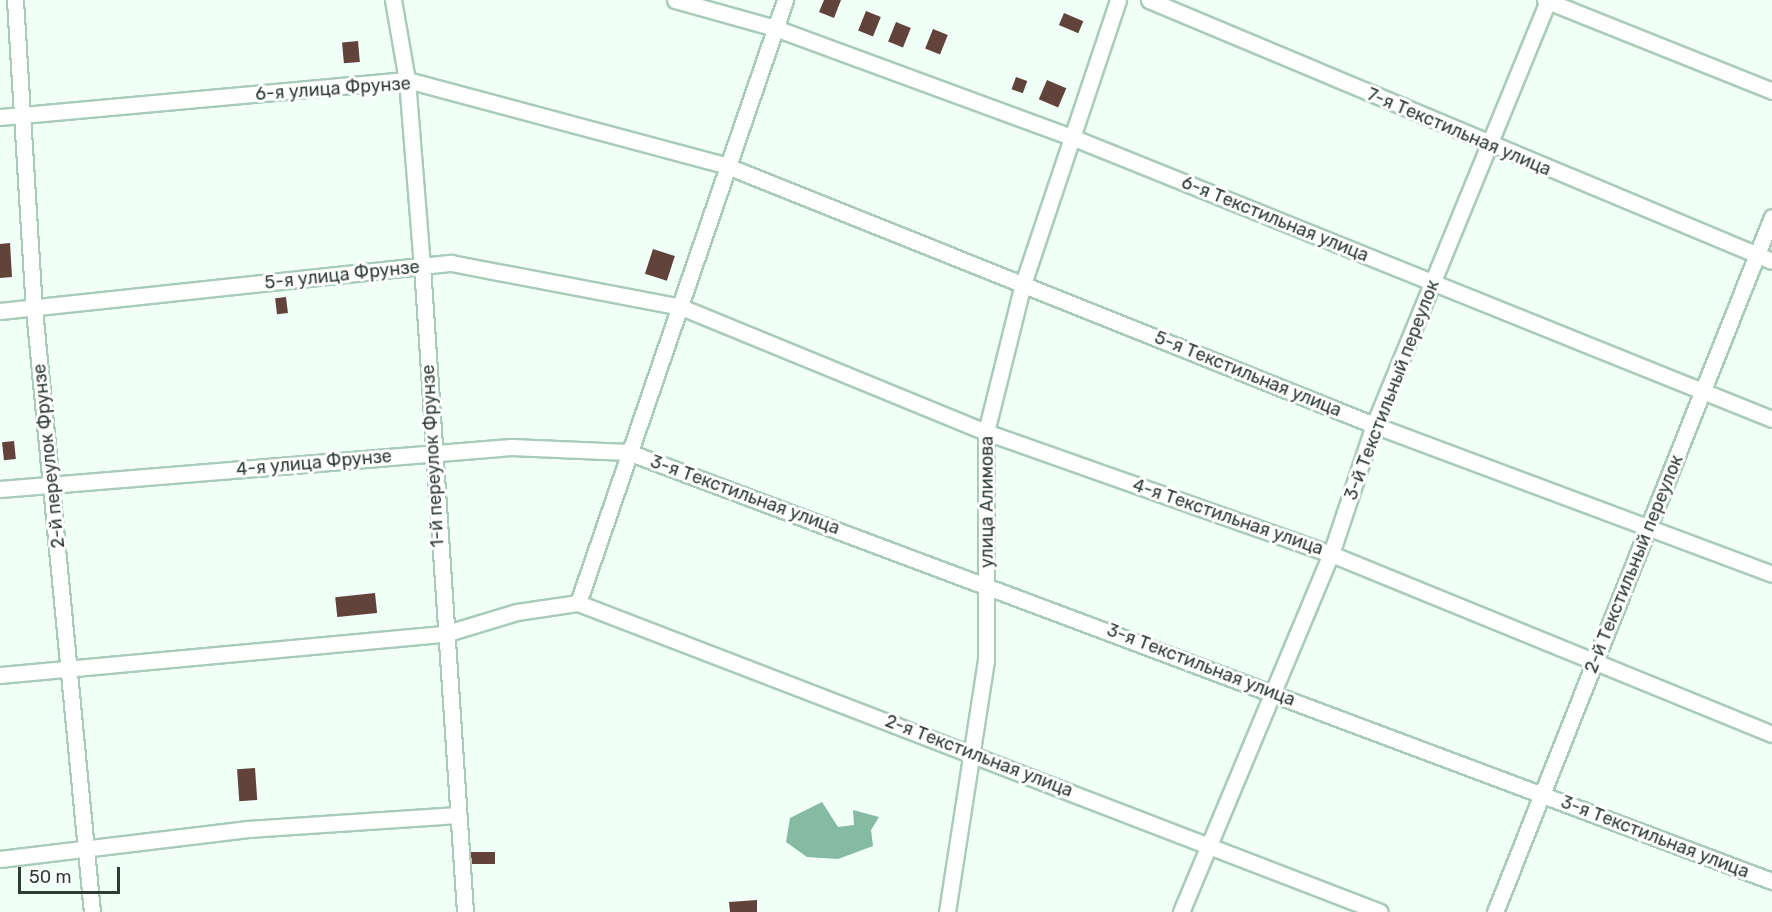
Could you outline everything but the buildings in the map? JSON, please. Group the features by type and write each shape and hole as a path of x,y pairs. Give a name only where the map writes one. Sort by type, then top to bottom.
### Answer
{"street":[{"name":"2-й переулок Фрунзе","path":"15,0 34,309 92,912"},
{"name":"1-й переулок Фрунзе","path":"393,0 407,80 422,266 444,634 465,912"},
{"name":"6-я Текстильная улица","path":"675,0 775,28 1074,138 1772,419"},
{"path":"0,675 444,634 517,612 578,603 785,0"},
{"name":"улица Алимова","path":"947,912 974,753 986,660 988,584 986,432 1023,284 1074,138 1118,0"},
{"name":"7-я Текстильная улица","path":"1149,0 1488,146 1772,261"},
{"path":"1547,0 1772,91"},
{"name":"3-й Текстильный переулок","path":"1181,912 1271,692 1331,554 1374,425 1547,0"},
{"name":"6-я улица Фрунзе","path":"0,117 407,80 727,166"},
{"name":"5-я Текстильная улица","path":"727,166 1374,425 1772,574"},
{"name":"2-й Текстильный переулок","path":"1495,912 1540,794 1772,217"},
{"name":"5-я улица Фрунзе","path":"0,311 451,263 681,307"},
{"name":"4-я Текстильная улица","path":"681,307 986,432 1331,554 1772,734"},
{"name":"4-я улица Фрунзе","path":"0,489 510,447 628,452"},
{"name":"3-я Текстильная улица","path":"628,452 988,584 1772,881"},
{"name":"2-я Текстильная улица","path":"578,603 974,753 1380,912"},
{"path":"0,859 248,829 458,814"}],"shaded area":[{"path":"822,802 838,827 854,825 853,810 879,817 871,830 873,846 838,859 807,857 786,842 790,818"}]}
